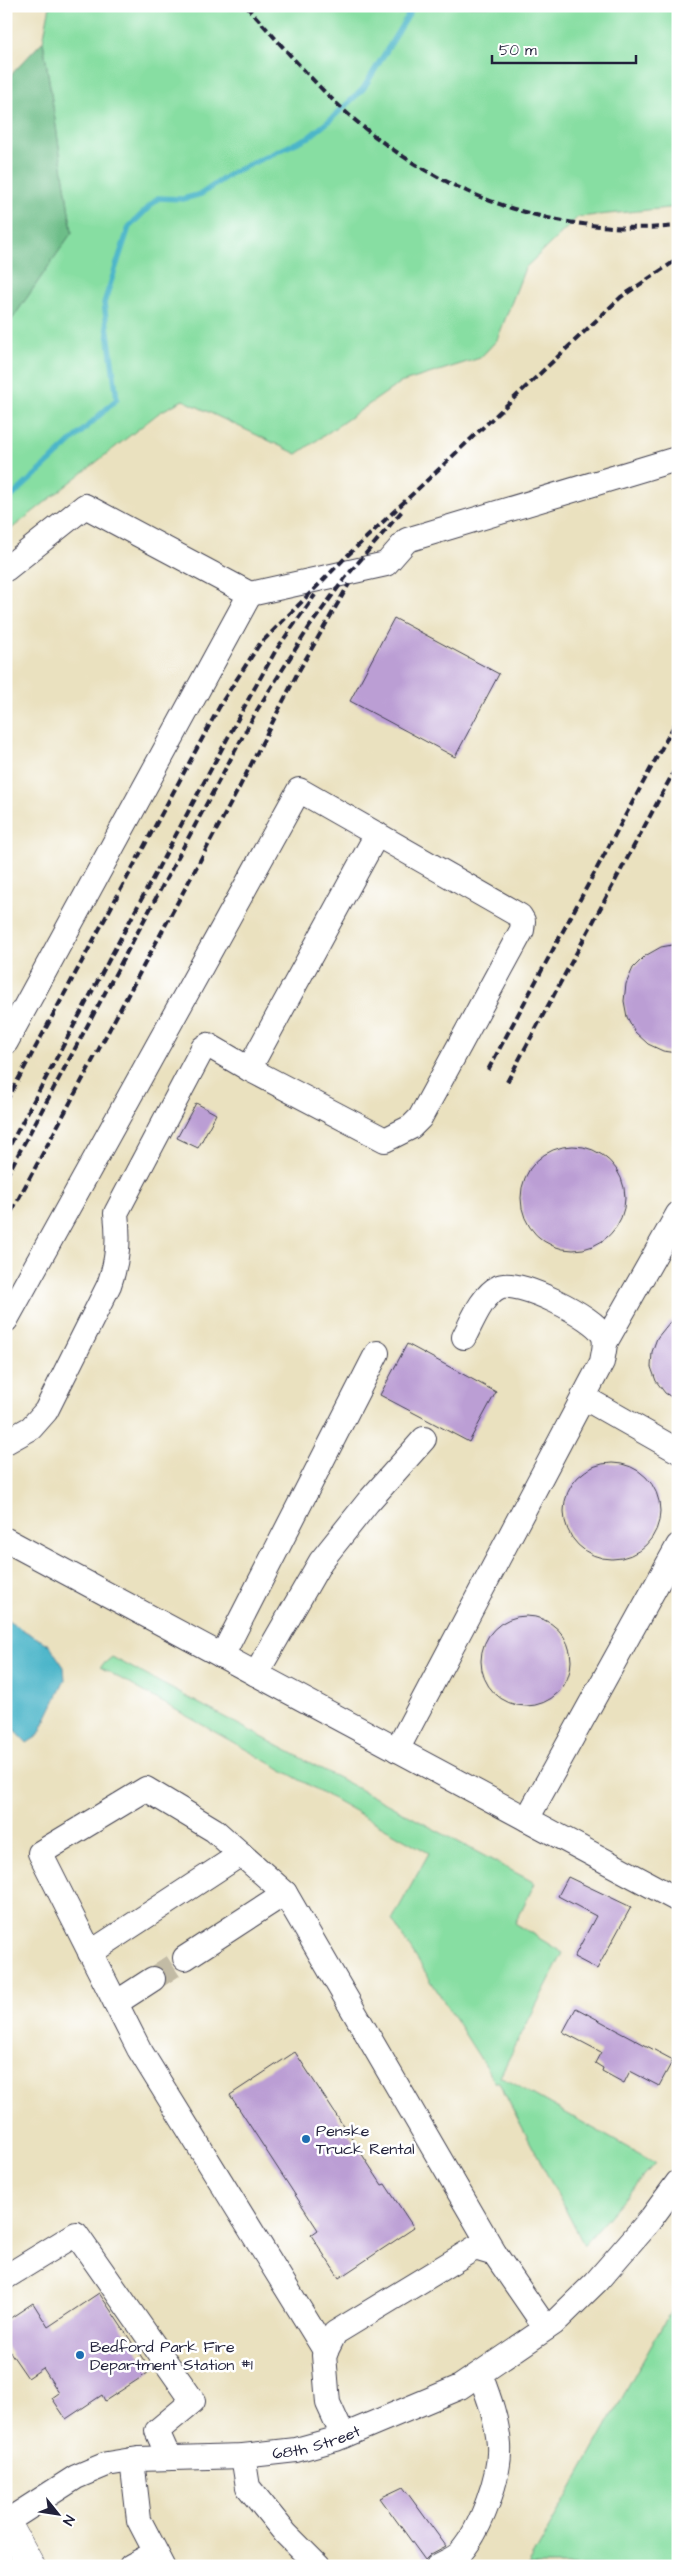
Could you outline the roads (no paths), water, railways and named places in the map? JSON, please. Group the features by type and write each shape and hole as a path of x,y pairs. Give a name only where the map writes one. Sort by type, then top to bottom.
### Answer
{"main road":[{"path":"6,2522 31,2566"}],"street":[{"path":"6,568 85,506 250,594 386,564 407,540 673,460"},
{"path":"6,1042 250,594"},
{"path":"6,1320 300,790 520,916 523,921 522,930 420,1118 410,1127 385,1140 208,1046 203,1048 116,1213 118,1237 117,1263 100,1302 46,1411 31,1428 6,1442"},
{"path":"249,1069 377,834"},
{"path":"397,1750 602,1362 605,1342 678,1214"},
{"path":"464,1337 484,1302 498,1287 509,1285 530,1290 590,1320 604,1337 605,1342"},
{"path":"222,1656 377,1353"},
{"path":"583,1397 678,1450"},
{"path":"256,1674 321,1561 368,1502 424,1439"},
{"path":"6,1540 678,1900"},
{"path":"527,1819 678,1546"},
{"path":"326,2352 138,2049 40,1853 146,1789 214,1830 285,1893 494,2254 546,2328"},
{"path":"90,1953 241,1854"},
{"path":"185,1958 285,1893"},
{"path":"116,2003 153,1979"},
{"name":"68th Street","path":"6,2522 76,2477 107,2464 132,2460 243,2456 296,2450 343,2436 460,2387 546,2328 596,2282 650,2220 678,2182"},
{"path":"6,2277 76,2234 193,2401 157,2431 169,2458"},
{"path":"343,2436 328,2403 324,2355 334,2333 475,2248 494,2254"},
{"path":"438,2566 460,2554 477,2528 494,2483 499,2446 493,2406 480,2374"},
{"path":"243,2456 248,2488 286,2534 318,2566"},
{"path":"131,2566 159,2559 139,2520 132,2460"}],"water":[{"path":"6,1620 49,1645 64,1667 65,1680 38,1736 27,1743 6,1721"}],"waterway":[{"path":"6,502 117,399 104,303 129,227 158,198 183,199 201,194 233,172 309,137 363,89 414,6"}],"tunnel":[{"path":"153,1979 185,1958"}],"railway":[{"path":"246,6 313,80 356,121 391,148 428,171 466,191 506,206 548,218 591,225 634,228 678,226"},
{"path":"6,1102 222,702 259,645 348,555 621,297 678,259"},
{"path":"6,1177 257,710 310,626 345,578 402,511"},
{"path":"6,1222 239,788 297,674 349,584"},
{"path":"10,1145 248,700 276,650 315,595"},
{"path":"488,1070 678,718"},
{"path":"507,1082 678,764"}],"place":[{"name":"Penske Truck Rental","path":"306,2139"},
{"name":"Bedford Park Fire Department Station #1","path":"80,2355"}]}
